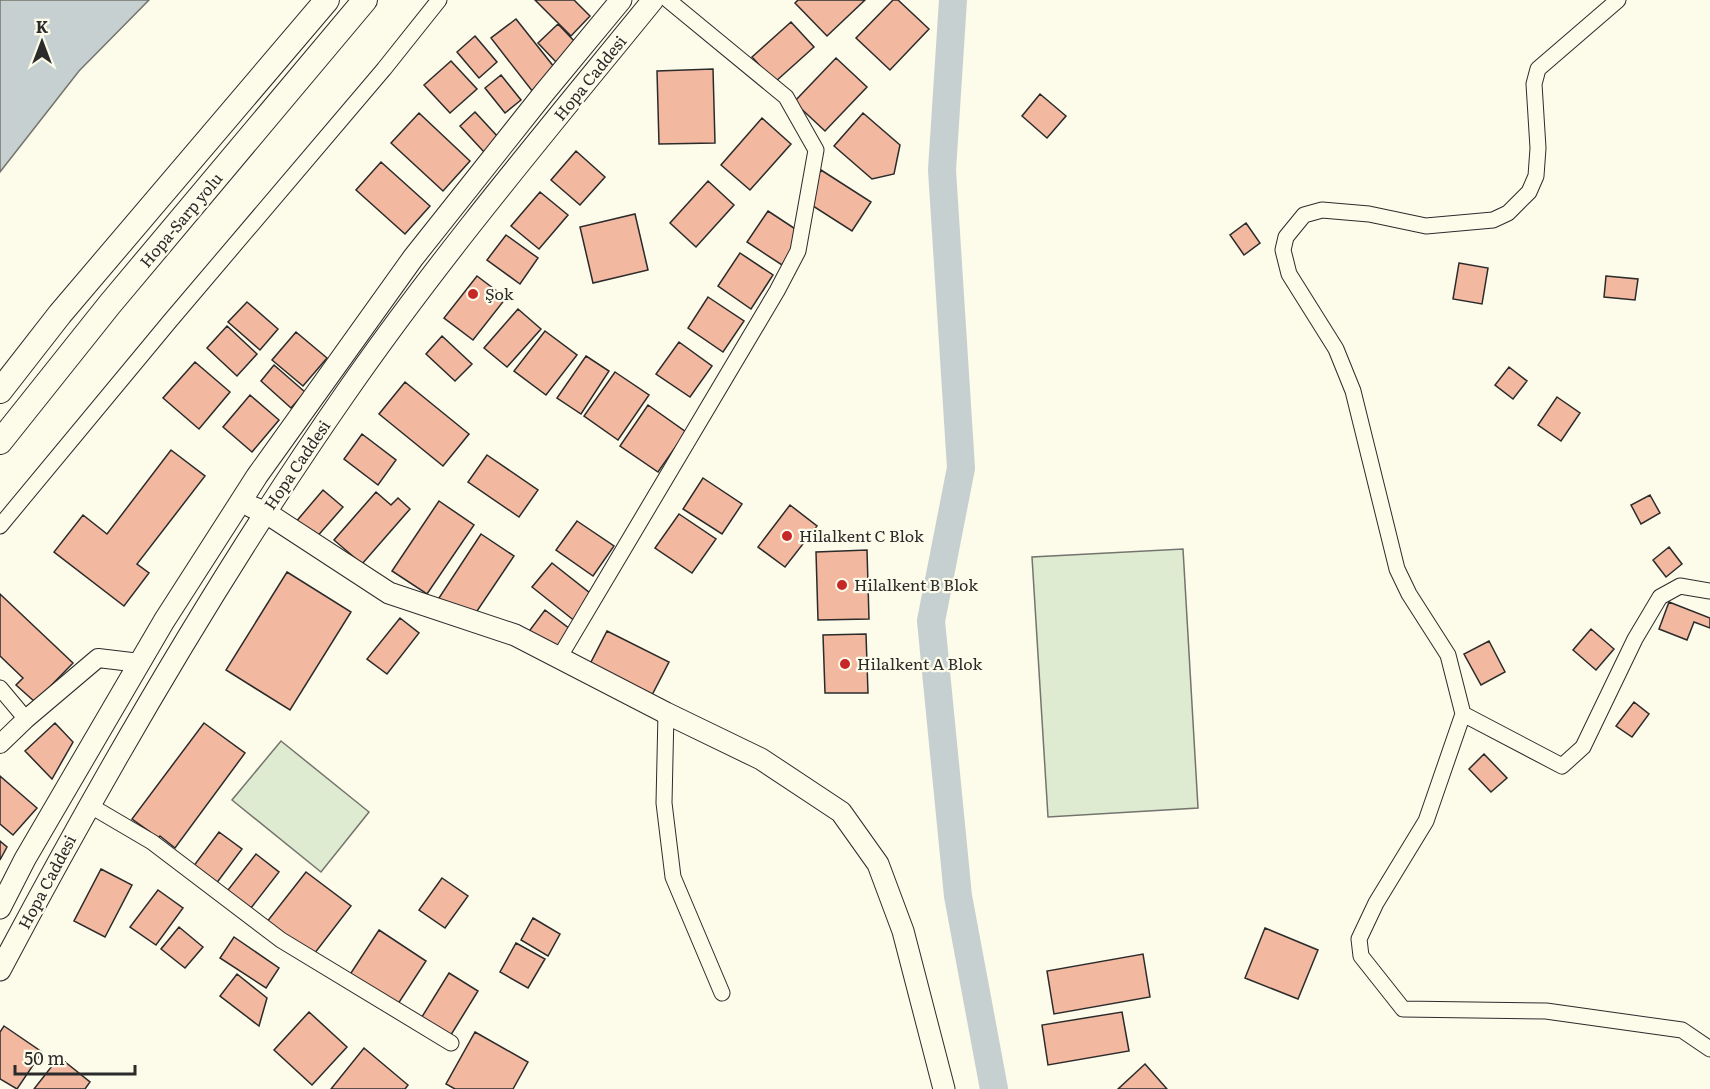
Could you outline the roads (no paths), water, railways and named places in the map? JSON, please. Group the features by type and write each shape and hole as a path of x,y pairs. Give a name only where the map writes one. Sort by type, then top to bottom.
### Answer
{"highway":[{"path":"0,390 60,314 327,0"},
{"name":"Hopa-Sarp yolu","path":"0,442 110,304 365,0"}],"main road":[{"name":"Hopa Caddesi","path":"0,908 164,621 240,503 413,258 621,0"},
{"name":"Hopa Caddesi","path":"0,970 89,805 200,615 345,393 454,244 653,0"},
{"path":"240,503 266,512 389,593 515,635 761,759 841,812 878,864 903,931 944,1089"}],"street":[{"path":"0,526 384,69 439,0"},
{"path":"559,658 777,291 798,251 816,150 786,97 668,0"},
{"path":"1618,0 1538,69 1534,84 1538,148 1536,176 1529,192 1508,213 1493,220 1426,226 1369,214 1323,210 1304,215 1286,237 1282,250 1289,274 1336,349 1353,391 1397,569 1409,594 1448,655 1464,714 1426,821 1376,903 1359,939 1361,956 1403,1009 1546,1011 1682,1030 1710,1049"},
{"path":"1464,714 1562,766 1583,747 1635,639 1660,597 1680,586 1710,591"},
{"path":"0,744 98,658 140,663"},
{"path":"0,688 26,719"},
{"path":"666,713 664,803 673,877 722,993"},
{"path":"89,805 152,842 281,940 451,1042"}],"waterway":[{"path":"953,0 942,170 961,468 931,621 958,896 994,1089"}],"place":[{"name":"Şok","path":"473,294"},
{"name":"Hilalkent C Blok","path":"787,536"},
{"name":"Hilalkent B Blok","path":"842,585"},
{"name":"Hilalkent A Blok","path":"845,664"}]}
